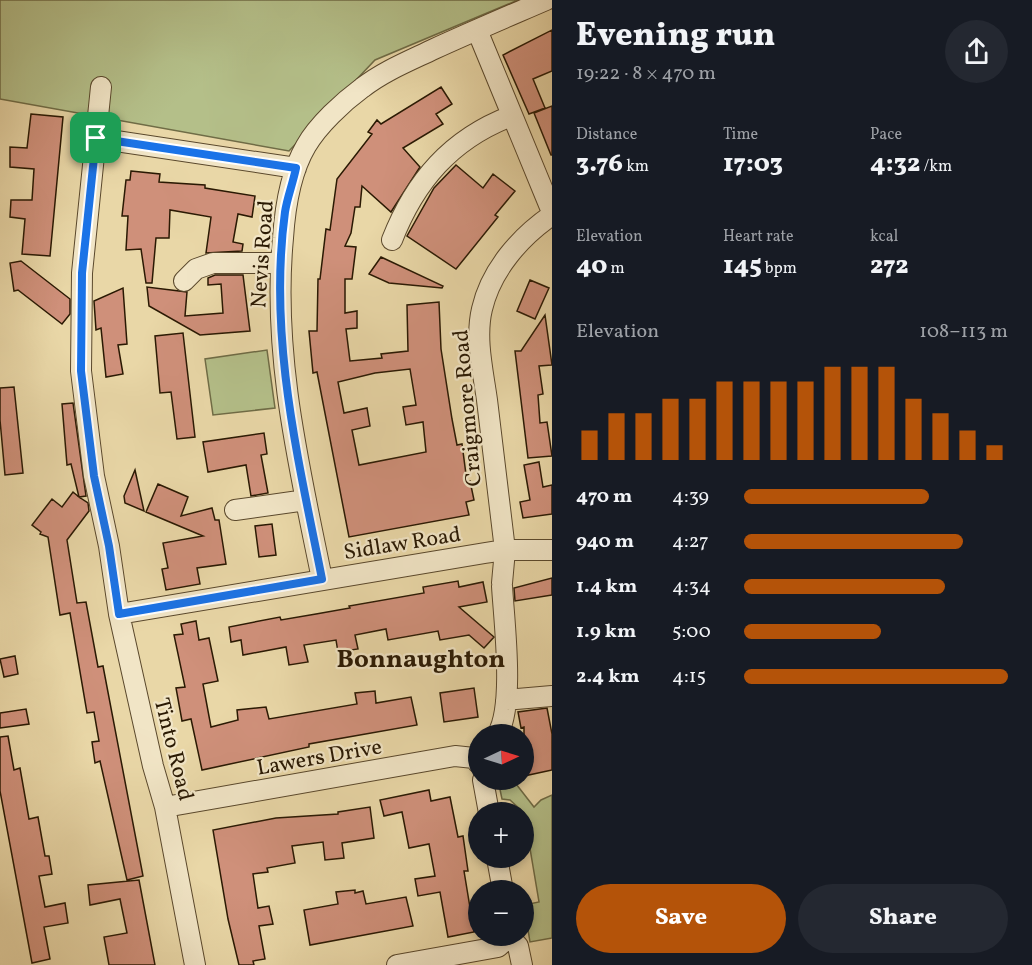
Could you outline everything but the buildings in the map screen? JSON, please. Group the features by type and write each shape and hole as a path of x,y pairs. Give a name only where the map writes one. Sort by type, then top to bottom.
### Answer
{"street":[{"name":"Nevis Road","path":"322,579 284,381 281,347 280,263 285,211 296,168 306,146 324,123 360,89 387,71 546,0"},
{"path":"477,30 552,214"},
{"name":"Tinto Road","path":"101,87 83,263 81,371 94,476 109,546 119,614 153,766 165,807 195,965"},
{"path":"392,240 400,218 424,179 456,146 483,126 511,116"},
{"path":"96,138 296,168"},
{"name":"Craigmore Road","path":"502,724 506,700 502,585 505,550 480,348 482,310 492,281 509,255 531,229 552,214"},
{"path":"184,280 196,269 213,263 280,263"},
{"path":"235,510 306,500"},
{"name":"Sidlaw Road","path":"119,614 505,550 552,550"},
{"path":"506,700 552,696"},
{"name":"Lawers Drive","path":"165,807 455,756 468,757"},
{"path":"397,965 499,946"},
{"path":"518,946 522,965"}],"green space":[{"path":"0,0 518,0 375,60 289,151 0,99"},
{"path":"267,350 275,408 213,415 205,359"},
{"path":"500,790 521,790 530,802 512,802 502,799"},
{"path":"552,795 552,938 534,941 534,903 539,902 533,868 534,807 541,800"}],"district":[{"name":"Bonnaughton","path":"421,658"}],"route":[{"path":"96,138 296,168 285,211 280,263 281,347 288,408 322,579 119,614 109,546 94,476 81,371 82,273 96,138"}]}
